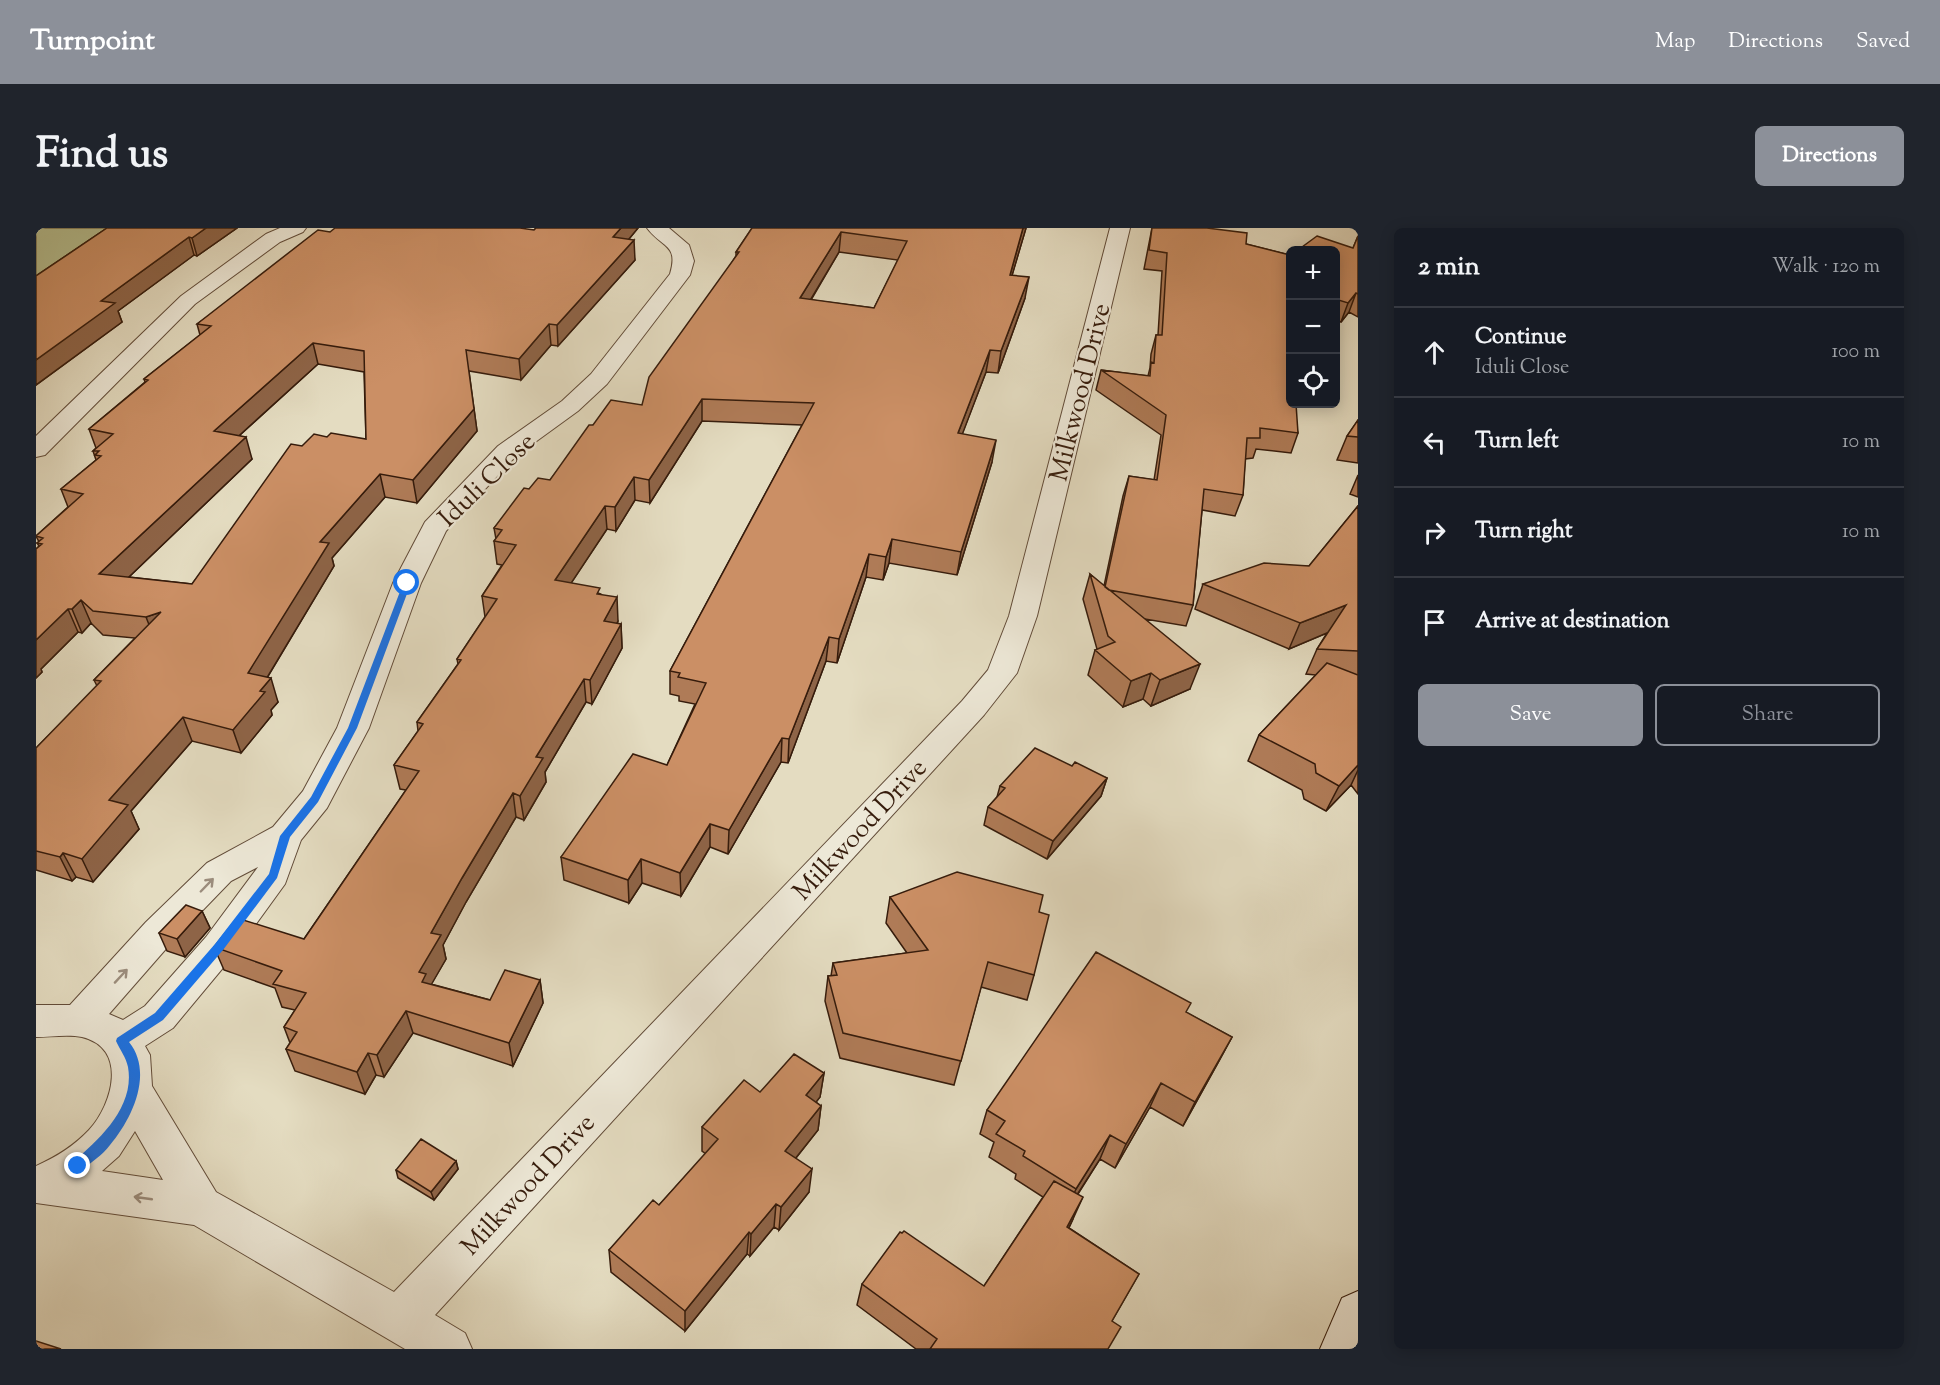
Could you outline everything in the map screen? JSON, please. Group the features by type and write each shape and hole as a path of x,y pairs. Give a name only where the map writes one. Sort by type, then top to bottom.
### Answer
{"street":[{"path":"36,450 188,300 273,238 296,228"},
{"name":"Iduli Close","path":"122,1041 159,1017 219,947 273,875 285,836 315,799 353,728 407,583 434,528 507,451 570,406 599,379 680,275 684,261 682,249 657,228"},
{"name":"Milkwood Drive","path":"399,1320 957,725 1002,673 1023,616 1120,228"},
{"name":"Iduli Close","path":"81,1019 159,932 219,872 285,836"},
{"path":"36,1020 81,1019 100,1024 122,1041 128,1049 134,1069 133,1091 123,1118 105,1143 78,1166 41,1185"},
{"path":"133,1091 201,1206"},
{"path":"41,1185 201,1206 449,1349"},
{"path":"1343,1349 1358,1314"}],"green space":[{"path":"41,228 124,228 36,289 36,231"}],"building":[{"path":"107,228 206,228 192,238 189,237 101,301 115,303 36,360 36,276"},
{"path":"335,228 520,228 534,230 536,228 621,228 613,237 634,240 557,325 549,324 519,359 466,350 474,409 413,480 380,474 320,542 329,543 248,673 271,678 260,691 265,692 233,730 183,717 109,800 128,805 82,859 63,853 60,857 36,851 36,748 101,681 94,680 161,612 146,617 93,611 81,600 72,609 68,609 36,640 36,549 42,544 37,543 43,538 36,536 83,494 61,489 101,456 95,455 99,451 93,451 113,434 89,429 148,380 144,379 211,326 197,324 318,230 330,232","holes":["313,343 364,351 366,439 331,433 327,437 314,434 302,446 291,444 192,584 99,574 246,437 214,431"]},
{"path":"752,228 1023,228 1010,275 1029,277 1001,351 990,350 958,433 996,440 961,552 892,539 886,557 869,554 839,639 829,637 789,739 782,738 729,830 710,824 680,873 641,859 628,880 561,857 633,754 667,765 706,683 678,677 680,673 670,671 814,403 702,399 649,480 634,477 615,507 605,506 555,580 600,588 597,594 617,597 604,621 621,624 590,680 584,679 536,757 543,758 520,796 513,793 462,878 431,933 441,935 419,972 426,974 422,982 490,1000 505,970 540,980 509,1043 406,1011 377,1055 368,1053 357,1072 286,1049 297,1032 284,1027 306,993 273,984 282,971 214,947 237,918 304,939 419,771 394,765 423,724 417,722 461,660 457,659 497,599 482,596 516,545 494,541 502,530 494,528 524,488 529,489 538,478 550,480 589,425 593,425 611,400 642,405 649,377 739,252 736,252","holes":["841,232 907,241 874,308 800,298"]},
{"path":"1152,228 1207,228 1247,233 1246,244 1286,254 1286,408 1296,408 1298,433 1260,428 1260,438 1247,438 1243,495 1204,489 1193,605 1109,590 1105,587 1129,476 1157,480 1166,415 1101,370 1150,376 1151,362 1154,363 1156,335 1162,335 1167,253 1149,250"},
{"path":"1317,236 1353,248 1358,236 1358,294 1356,293 1348,303 1340,301 1340,246 1303,246"},
{"path":"1358,420 1358,437 1347,436"},
{"path":"1358,506 1358,651 1317,649 1346,605 1300,623 1203,584 1264,563 1309,566"},
{"path":"1090,574 1200,664 1160,680 1151,673 1131,681 1095,650 1115,642 1108,636"},
{"path":"1327,663 1358,675 1358,765 1339,786 1316,773 1315,764 1259,735"},
{"path":"1035,748 1072,766 1075,762 1107,778 1053,841 988,807 1005,788 1000,786"},
{"path":"957,872 1043,895 1039,912 1049,915 1034,975 988,962 961,1061 843,1033 828,976 837,975 833,963 928,950 890,897"},
{"path":"186,905 202,911 177,939 159,933"},
{"path":"1096,952 1191,1003 1186,1012 1232,1037 1195,1102 1161,1083 1126,1144 1110,1135 1076,1189 1023,1156 1025,1151 996,1134 1005,1121 987,1110"},
{"path":"794,1054 824,1073 806,1095 821,1106 785,1151 812,1169 781,1207 776,1204 751,1234 749,1232 685,1311 609,1250 653,1200 659,1205 718,1139 702,1127 744,1080 760,1092"},
{"path":"421,1139 456,1161 431,1192 396,1170"},
{"path":"1054,1181 1083,1197 1067,1227 1139,1274 1112,1321 1121,1327 1108,1349 930,1349 937,1339 862,1284 900,1232 904,1231 984,1286"},
{"path":"36,1341 61,1349 36,1349"}],"route":[{"path":"78,1166 105,1143 123,1118 133,1091 134,1069 128,1049 122,1041 159,1017 219,947 273,875 285,836 315,799 353,728 407,583"}]}
